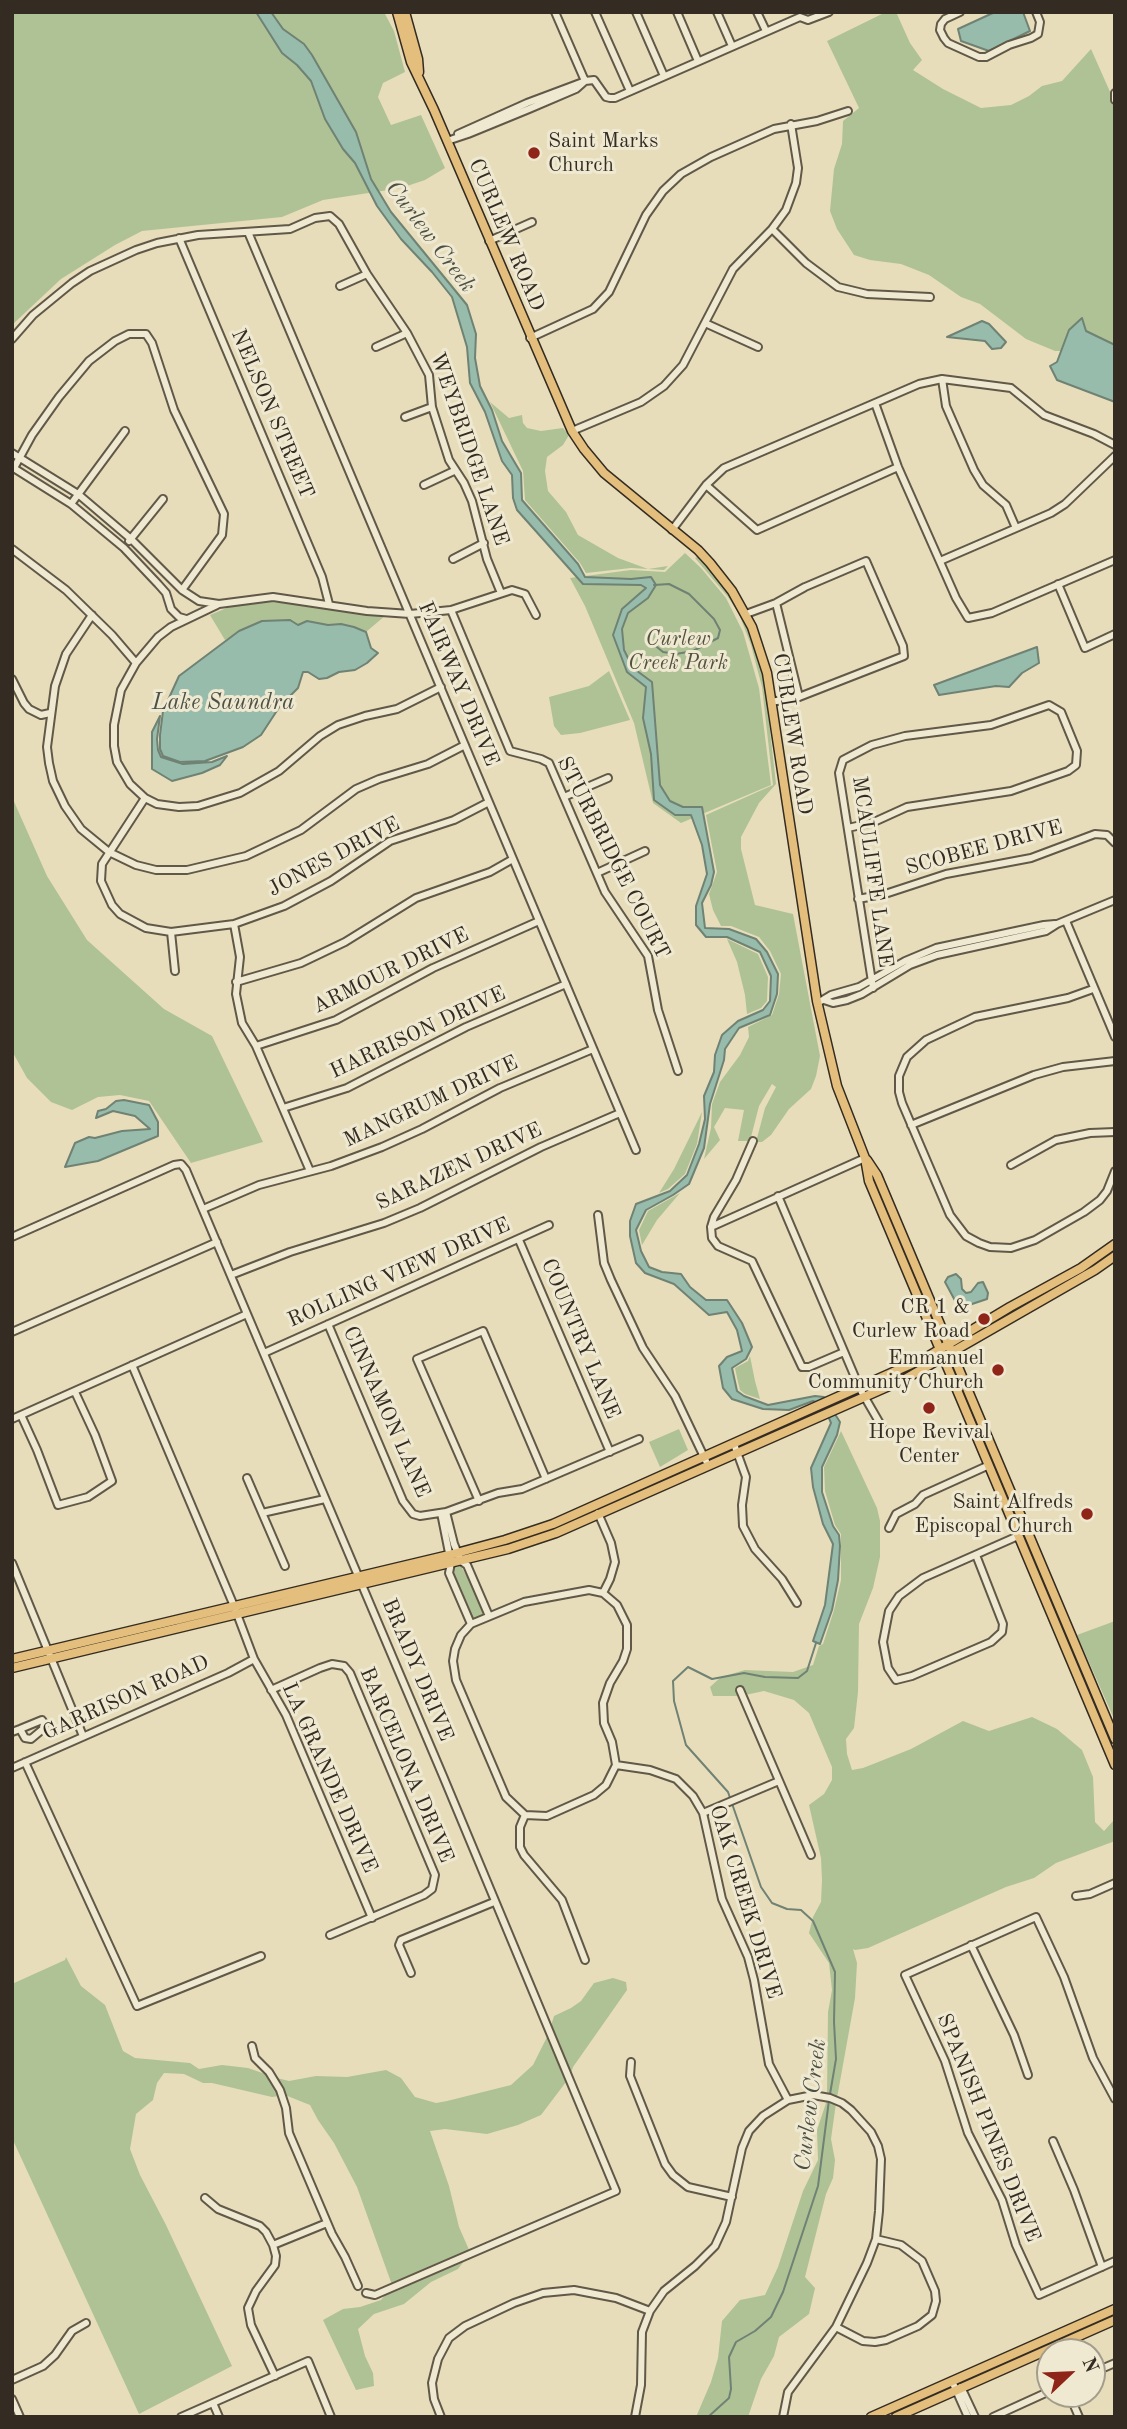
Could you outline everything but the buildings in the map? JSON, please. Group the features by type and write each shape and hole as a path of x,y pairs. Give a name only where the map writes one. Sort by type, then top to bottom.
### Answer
{"main road":[{"name":"CURLEW ROAD","path":"397,12 411,62 419,75 572,431 604,473 710,563 746,614 761,650 837,1086 865,1158 869,1181 893,1240 988,1437 1115,1740"},
{"name":"CURLEW ROAD","path":"405,12 418,58 419,75"},
{"name":"CURLEW ROAD","path":"865,1158 877,1175 946,1350 947,1370 1115,1765"},
{"path":"12,1658 50,1654 362,1585 529,1532 883,1390 1115,1244"},
{"path":"736,1448 800,1415 946,1350 1095,1270 1115,1256"},
{"path":"883,1390 896,1389 934,1370 947,1370"},
{"path":"980,1450 987,1455 1003,1489 1012,1494"},
{"path":"460,1556 532,1542 599,1515 706,1461"},
{"path":"1018,1536 1026,1544 1043,1581 1050,1588"},
{"path":"12,1668 50,1654 234,1606 358,1576 450,1559"},
{"path":"871,2417 1115,2309"},
{"path":"896,2417 1111,2322 1102,2314"}],"street":[{"path":"555,12 585,81"},
{"path":"596,12 630,91"},
{"path":"636,12 664,76"},
{"path":"677,12 698,61"},
{"path":"717,12 732,46"},
{"path":"758,12 766,31"},
{"path":"447,141 576,89 585,81 594,80 606,97 610,98 766,31 799,14 808,20 829,12"},
{"path":"960,12 945,19 940,30 948,43 979,57 986,57 1038,34 1041,29 1036,12"},
{"path":"1115,93 1115,100"},
{"path":"530,338 593,309 610,292 646,215 662,192 681,174 712,156 774,129 817,121 848,111"},
{"path":"572,431 641,402 664,386 682,365 733,269 772,229 786,210 796,183 798,168 792,124"},
{"name":"WEYBRIDGE LANE","path":"248,232 290,229 315,218 330,216 339,224 367,274 407,332 429,375 432,407 454,471 464,483 472,501 487,559 501,593"},
{"path":"489,241 532,222"},
{"path":"772,229 806,263 838,287 867,294 930,297"},
{"path":"12,339 52,298 90,271 136,250 179,238 248,232"},
{"name":"FAIRWAY DRIVE","path":"248,232 636,1150"},
{"name":"NELSON STREET","path":"179,238 322,577 329,604"},
{"path":"340,286 367,274"},
{"path":"705,323 758,347"},
{"path":"376,347 407,332"},
{"path":"171,627 171,609 166,593 124,548 71,504 13,467 59,397 89,361 129,334 146,334 152,343 174,410 223,514 222,535 182,590"},
{"path":"942,379 946,406 974,470 983,485 1006,505 1016,528"},
{"path":"673,530 706,485 724,468 919,384 942,379 1011,388 1048,417 1115,445"},
{"path":"875,403 898,467 956,598 968,618 992,613 1115,559"},
{"path":"405,418 432,407"},
{"path":"71,504 125,431"},
{"path":"12,453 78,494 131,539 182,590 199,601 219,604 273,597 367,611 410,614 451,610 512,590 525,594 536,615"},
{"path":"940,561 1065,504 1115,456"},
{"path":"706,485 757,530 898,467"},
{"path":"424,485 454,471"},
{"path":"124,548 163,499"},
{"path":"453,559 484,543"},
{"path":"12,549 49,576 92,615 136,663"},
{"path":"746,614 866,561 903,646 904,656 799,698 772,702"},
{"path":"1058,584 1085,648 1115,634"},
{"path":"776,603 799,698"},
{"path":"219,604 171,627 158,637 136,663 119,696 114,746 122,773 145,799 168,806 188,807 240,793 268,778 338,725 397,709 442,687"},
{"path":"171,609 179,617 186,619"},
{"name":"STURBRIDGE COURT","path":"451,610 510,751 547,761 615,910 648,956 658,1010 678,1071"},
{"path":"92,615 66,654 55,685 47,747 53,781 65,806 81,829 109,852 136,865 156,870 187,870 234,860 291,836 356,789 372,781 428,764 465,745"},
{"path":"12,679 29,709 41,715 50,713"},
{"name":"MCAULIFFE LANE","path":"848,828 874,822 907,807 1011,791 1068,771 1076,765 1078,759 1061,712 1049,705 991,725 905,736 872,745 843,760 839,773 871,985"},
{"path":"564,797 608,778"},
{"name":"JONES DRIVE","path":"145,799 109,852 99,873 104,891 120,914 138,926 171,932 234,924 284,906 312,892 390,841 454,820 489,802"},
{"name":"SCOBEE DRIVE","path":"858,899 885,894 946,874 1031,858 1095,834 1107,835 1115,843"},
{"path":"597,873 645,852"},
{"path":"236,982 301,963 345,942 416,898 490,872 513,859"},
{"path":"821,1001 833,1003 906,964 942,950 1046,931 1115,900"},
{"name":"ARMOUR DRIVE","path":"256,1046 336,1020 433,968 539,920"},
{"path":"1066,921 1115,1037"},
{"path":"234,924 240,957 236,982 242,1023 256,1046 310,1171"},
{"path":"171,932 175,971"},
{"name":"HARRISON DRIVE","path":"283,1108 347,1088 466,1027 566,984"},
{"path":"1093,989 1068,998 975,1017 920,1044 907,1057 899,1076 902,1103 956,1225 966,1236 990,1247 1023,1246 1084,1212 1107,1191 1115,1171"},
{"name":"MANGRUM DRIVE","path":"203,1209 259,1185 331,1166 382,1147 500,1088 593,1049"},
{"path":"911,1125 1034,1075 1073,1065 1115,1060"},
{"name":"SARAZEN DRIVE","path":"231,1275 420,1208 620,1112"},
{"path":"1011,1165 1056,1140 1090,1133 1115,1132"},
{"path":"753,1141 741,1170 710,1227 712,1238 718,1246 752,1261 802,1367 809,1367 844,1352"},
{"path":"710,1227 865,1158"},
{"name":"BRADY DRIVE","path":"12,1237 174,1165 181,1164 186,1170 616,2192 375,2295 366,2293"},
{"path":"778,1196 860,1389 882,1427"},
{"path":"598,1215 604,1263 611,1280 643,1348 675,1396 706,1461"},
{"name":"ROLLING VIEW DRIVE","path":"264,1353 548,1225"},
{"name":"COUNTRY LANE","path":"519,1240 610,1452"},
{"path":"12,1332 216,1242"},
{"path":"12,1419 247,1314"},
{"name":"CINNAMON LANE","path":"328,1324 403,1501 413,1514 420,1516 443,1512"},
{"path":"479,1501 417,1359 483,1331 546,1479"},
{"name":"LA GRANDE DRIVE","path":"132,1365 254,1659 286,1714 372,1918"},
{"path":"20,1415 58,1505 88,1497 112,1481 75,1392"},
{"path":"443,1512 546,1479 639,1439"},
{"path":"736,1448 746,1477 742,1505 743,1526 755,1549 782,1579 797,1603"},
{"path":"889,1528 897,1514 915,1504 923,1495 987,1466"},
{"path":"247,1478 285,1566"},
{"path":"262,1513 326,1499"},
{"path":"595,1506 611,1543 615,1562 603,1593"},
{"path":"443,1512 454,1544 467,1565 489,1616"},
{"path":"443,1512 450,1559 449,1573 471,1624"},
{"path":"976,1555 1003,1625 1002,1632 991,1642 896,1681 888,1668 884,1652 884,1629 889,1611 903,1591 923,1578 1018,1536"},
{"path":"12,1563 83,1736"},
{"path":"589,1590 603,1593 617,1605 627,1625 623,1661 610,1683 603,1703 604,1723 616,1765 606,1785 594,1795 547,1816 525,1815 506,1797 456,1680 453,1661 457,1642 471,1624 489,1616 524,1602 589,1590"},
{"name":"GARRISON ROAD","path":"12,1768 254,1659"},
{"name":"BARCELONA DRIVE","path":"271,1690 332,1664 344,1666 350,1673 435,1875 432,1889 424,1895 372,1918"},
{"path":"740,1690 811,1856"},
{"path":"12,1732 20,1729"},
{"path":"25,1762 137,2006 261,1956"},
{"name":"OAK CREEK DRIVE","path":"616,1765 650,1770 676,1779 693,1796 703,1813 722,1899 748,1957 754,1980 765,2051 788,2100"},
{"path":"703,1813 779,1781"},
{"path":"525,1815 520,1827 520,1847 562,1900 585,1960"},
{"path":"1076,1896 1090,1894 1115,1883"},
{"path":"411,1973 399,1945 401,1940 494,1902"},
{"path":"1028,2075 1014,2035 971,1945 1037,1916 1064,1976 1093,2058 1115,2099"},
{"path":"330,1935 372,1918"},
{"name":"SPANISH PINES DRIVE","path":"971,1945 905,1975 945,2061 968,2133 1002,2200 1016,2245 1039,2295 1102,2267"},
{"path":"252,2046 255,2058 269,2071 280,2090 286,2108 289,2133 327,2224 358,2286"},
{"path":"631,2062 630,2076 665,2164 673,2175 688,2187 732,2197"},
{"path":"635,2417 640,2399 642,2332 650,2311 664,2291 715,2246 726,2222 742,2148 749,2131 763,2116 788,2100 801,2096 821,2096 842,2103 861,2120 878,2146 881,2173 876,2239 836,2326 788,2392 783,2417"},
{"path":"1053,2141 1102,2267 1115,2262"},
{"path":"205,2197 218,2209 260,2226 273,2245 275,2265 256,2291 248,2308 251,2325 275,2376"},
{"path":"273,2245 327,2224"},
{"path":"836,2326 863,2341 875,2342 918,2326 932,2315 936,2301 935,2291 922,2261 915,2253 901,2245 876,2239"},
{"path":"441,2417 433,2399 432,2383 438,2359 449,2337 465,2326 514,2303 542,2294 574,2290 616,2298 650,2311"},
{"path":"12,2379 43,2365 55,2355 72,2331 86,2323"},
{"path":"181,2417 308,2361 331,2417"},
{"path":"955,2379 968,2417"},
{"path":"959,2389 975,2417"},
{"path":"993,2417 1006,2414 1036,2398"},
{"path":"12,2399 20,2417"},
{"path":"213,2403 219,2417"}],"green space":[{"path":"12,12 384,12 394,31 405,72 383,83 378,97 391,125 421,115 445,168 425,180 401,188 323,200 282,217 142,231 61,279 12,325"},
{"path":"886,12 896,12 910,43 922,60 913,70 981,108 1011,105 1042,86 1062,81 1091,49 1115,108 1115,345 1086,331 1082,319 1069,330 1061,351 1055,351 1026,339 980,304 961,297 929,275 901,264 854,255 837,229 830,211 834,169 842,144 843,121 859,108 827,41"},
{"path":"490,402 509,418 522,415 527,428 541,431 563,428 569,435 563,445 547,457 545,471 548,491 566,512 578,535 618,558 648,569 668,566 664,570 631,568 586,573 525,500 523,471"},
{"name":"Curlew Creek Park","path":"685,553 726,598 743,632 759,688 771,785 681,823 653,803 634,723 585,606 570,578 631,570 665,572"},
{"path":"699,556 722,582 749,628 764,677 776,784 759,803 741,837 741,849 755,905 793,914 820,1056 811,1089 789,1109 771,1135 762,1142 756,1142 765,1108 776,1087 772,1084 759,1106 750,1141 738,1141 744,1110 725,1108 714,1127 720,1140 704,1159 711,1128 712,1104 720,1082 740,1055 749,1037 748,1027 772,1015 779,994 781,974 770,951 759,937 731,926 721,926 709,894 717,872 706,815 773,785 762,687 751,645 739,614 695,558"},
{"path":"270,602 386,615 366,632 341,624 328,625 307,621 298,625 290,620 262,621 225,640 210,615 229,607"},
{"path":"609,671 630,720 561,735 554,726 549,697 589,686"},
{"path":"12,797 47,876 87,940 164,1009 212,1036 263,1142 191,1163 149,1101 120,1095 98,1097 72,1110 51,1102 27,1078 12,1051"},
{"path":"727,939 758,954 768,977 767,1001 761,1008 747,1014 737,962"},
{"path":"702,1112 697,1144 685,1174 659,1193 674,1169"},
{"path":"680,1193 657,1220 642,1245 639,1230 648,1211"},
{"path":"750,1356 760,1399 745,1394 740,1390 738,1382 735,1368 748,1361"},
{"path":"679,1429 688,1450 660,1467 649,1442"},
{"path":"841,1431 877,1508 880,1521 880,1557 873,1588 859,1624 858,1692 854,1728 846,1739 852,1770 911,1749 963,1721 989,1731 1032,1717 1057,1729 1082,1750 1093,1777 1095,1822 1104,1831 1115,1819 1115,1841 1056,1863 1034,1878 1006,1887 868,1948 853,1949 857,1963 855,1998 837,2098 827,2094 828,2012 832,1990 829,1963 809,1933 821,1902 822,1880 821,1858 809,1805 824,1794 832,1780 832,1767 809,1713 794,1700 764,1691 745,1695 741,1686 736,1689 739,1696 713,1696 710,1687 721,1677 745,1670 793,1672 813,1665 819,1646 823,1644 841,1580 841,1534 835,1525 825,1491 824,1467"},
{"path":"460,1565 484,1612 474,1620 453,1576 454,1566"},
{"path":"1115,1621 1115,1721 1077,1635"},
{"path":"66,1957 81,1986 105,2005 123,2051 135,2058 190,2063 199,2069 222,2065 248,2068 268,2075 279,2096 272,2097 203,2083 184,2074 164,2073 157,2083 153,2100 136,2114 130,2149 232,2366 139,2414 12,2138 12,1984 65,1960"},
{"path":"613,1978 626,1982 627,1990 573,2067 570,2076 550,2029 554,2016 581,2001 594,1983"},
{"path":"547,2037 566,2082 541,2115 487,2134 445,2129 430,2131 449,2186 459,2227 470,2252 392,2285 357,2187 334,2143 310,2105 285,2095 277,2078 289,2081 316,2076 347,2077 386,2070 401,2078 415,2097 436,2103 511,2085 533,2065"},
{"path":"827,2100 836,2103 831,2139 835,2160 833,2178 826,2194 805,2277 815,2288 809,2314 779,2337 774,2356 761,2379 748,2417 696,2417 718,2358 722,2321 740,2300 765,2295 778,2267 803,2191 818,2160 817,2130"},
{"path":"465,2260 458,2269 431,2282 404,2304 374,2314 358,2329 373,2373 374,2386 356,2390 323,2320 343,2309 381,2300 388,2292"}],"water":[{"path":"256,12 271,12 283,29 304,44 312,55 356,132 371,179 391,212 467,305 476,334 475,358 480,386 492,410 502,441 521,473 522,500 578,564 585,577 651,577 656,585 648,598 628,613 622,629 624,650 633,668 652,682 660,785 670,801 683,807 702,807 714,872 702,903 705,928 729,929 756,939 767,952 778,974 777,994 770,1015 739,1028 725,1049 710,1104 704,1148 689,1184 646,1210 636,1230 641,1251 649,1267 662,1272 681,1274 690,1287 706,1300 727,1300 742,1323 752,1347 746,1359 732,1368 737,1391 768,1405 815,1396 824,1397 840,1422 822,1467 822,1492 833,1526 839,1535 840,1546 838,1580 832,1610 820,1644 813,1641 825,1605 833,1544 823,1524 811,1468 831,1423 826,1411 813,1401 789,1410 763,1409 732,1399 723,1388 719,1366 727,1357 742,1351 737,1330 727,1312 709,1315 674,1284 645,1273 636,1263 630,1236 630,1221 636,1204 670,1191 687,1175 699,1144 705,1119 704,1096 714,1072 715,1055 722,1035 738,1021 763,1010 770,1001 771,976 760,952 727,937 706,937 696,925 696,906 707,874 702,845 691,815 675,815 654,800 651,754 643,718 646,687 627,672 613,635 622,609 646,588 641,585 583,584 517,510 513,498 512,475 502,461 485,412 470,383 467,347 452,297 401,239 377,206 355,163 325,119 311,81 282,53"},
{"path":"995,12 1023,12 1030,31 989,51 961,41 958,29"},
{"path":"1082,318 1086,331 1115,345 1115,402 1057,380 1050,366 1057,362 1069,330"},
{"path":"982,321 989,324 1006,342 1001,348 992,349 985,341 947,337"},
{"name":"Lake Saundra","path":"290,620 298,625 307,621 354,627 366,632 371,648 378,653 355,670 339,672 327,678 319,679 303,672 298,688 280,706 261,735 243,747 205,761 180,762 163,756 160,735 163,711 179,676 239,631 262,621"},
{"path":"1037,647 1039,663 1022,673 1009,687 996,686 939,695 934,685"},
{"path":"160,716 157,739 161,757 183,764 212,762 227,756 220,765 172,781 152,769 152,732"},
{"path":"116,1101 149,1105 158,1122 158,1136 98,1161 65,1167 75,1143 89,1137 150,1129 135,1116 113,1111 96,1118 98,1111 106,1109"},
{"path":"956,1274 966,1293 983,1282 988,1293 987,1299 972,1304 965,1310 959,1308 945,1282 948,1277"}],"waterway":[{"path":"652,643 663,652 676,654 693,651 718,638 720,630 714,619 689,594 669,584 654,585"},
{"name":"Curlew Creek","path":"816,1643 807,1671 798,1678 744,1673 712,1679 688,1667 673,1681 674,1701 686,1745 728,1792 761,1887 772,1903 787,1909 801,1910 813,1921 835,1972 836,2059 830,2094"},
{"name":"Curlew Creek","path":"708,2417 729,2398 729,2357 736,2342 771,2317 783,2292 818,2186 829,2100"}],"place":[{"name":"Saint Marks Church","path":"534,153"},
{"name":"CR 1 & Curlew Road","path":"984,1319"},
{"name":"Emmanuel Community Church","path":"998,1370"},
{"name":"Hope Revival Center","path":"929,1408"},
{"name":"Saint Alfreds Episcopal Church","path":"1087,1514"}]}
